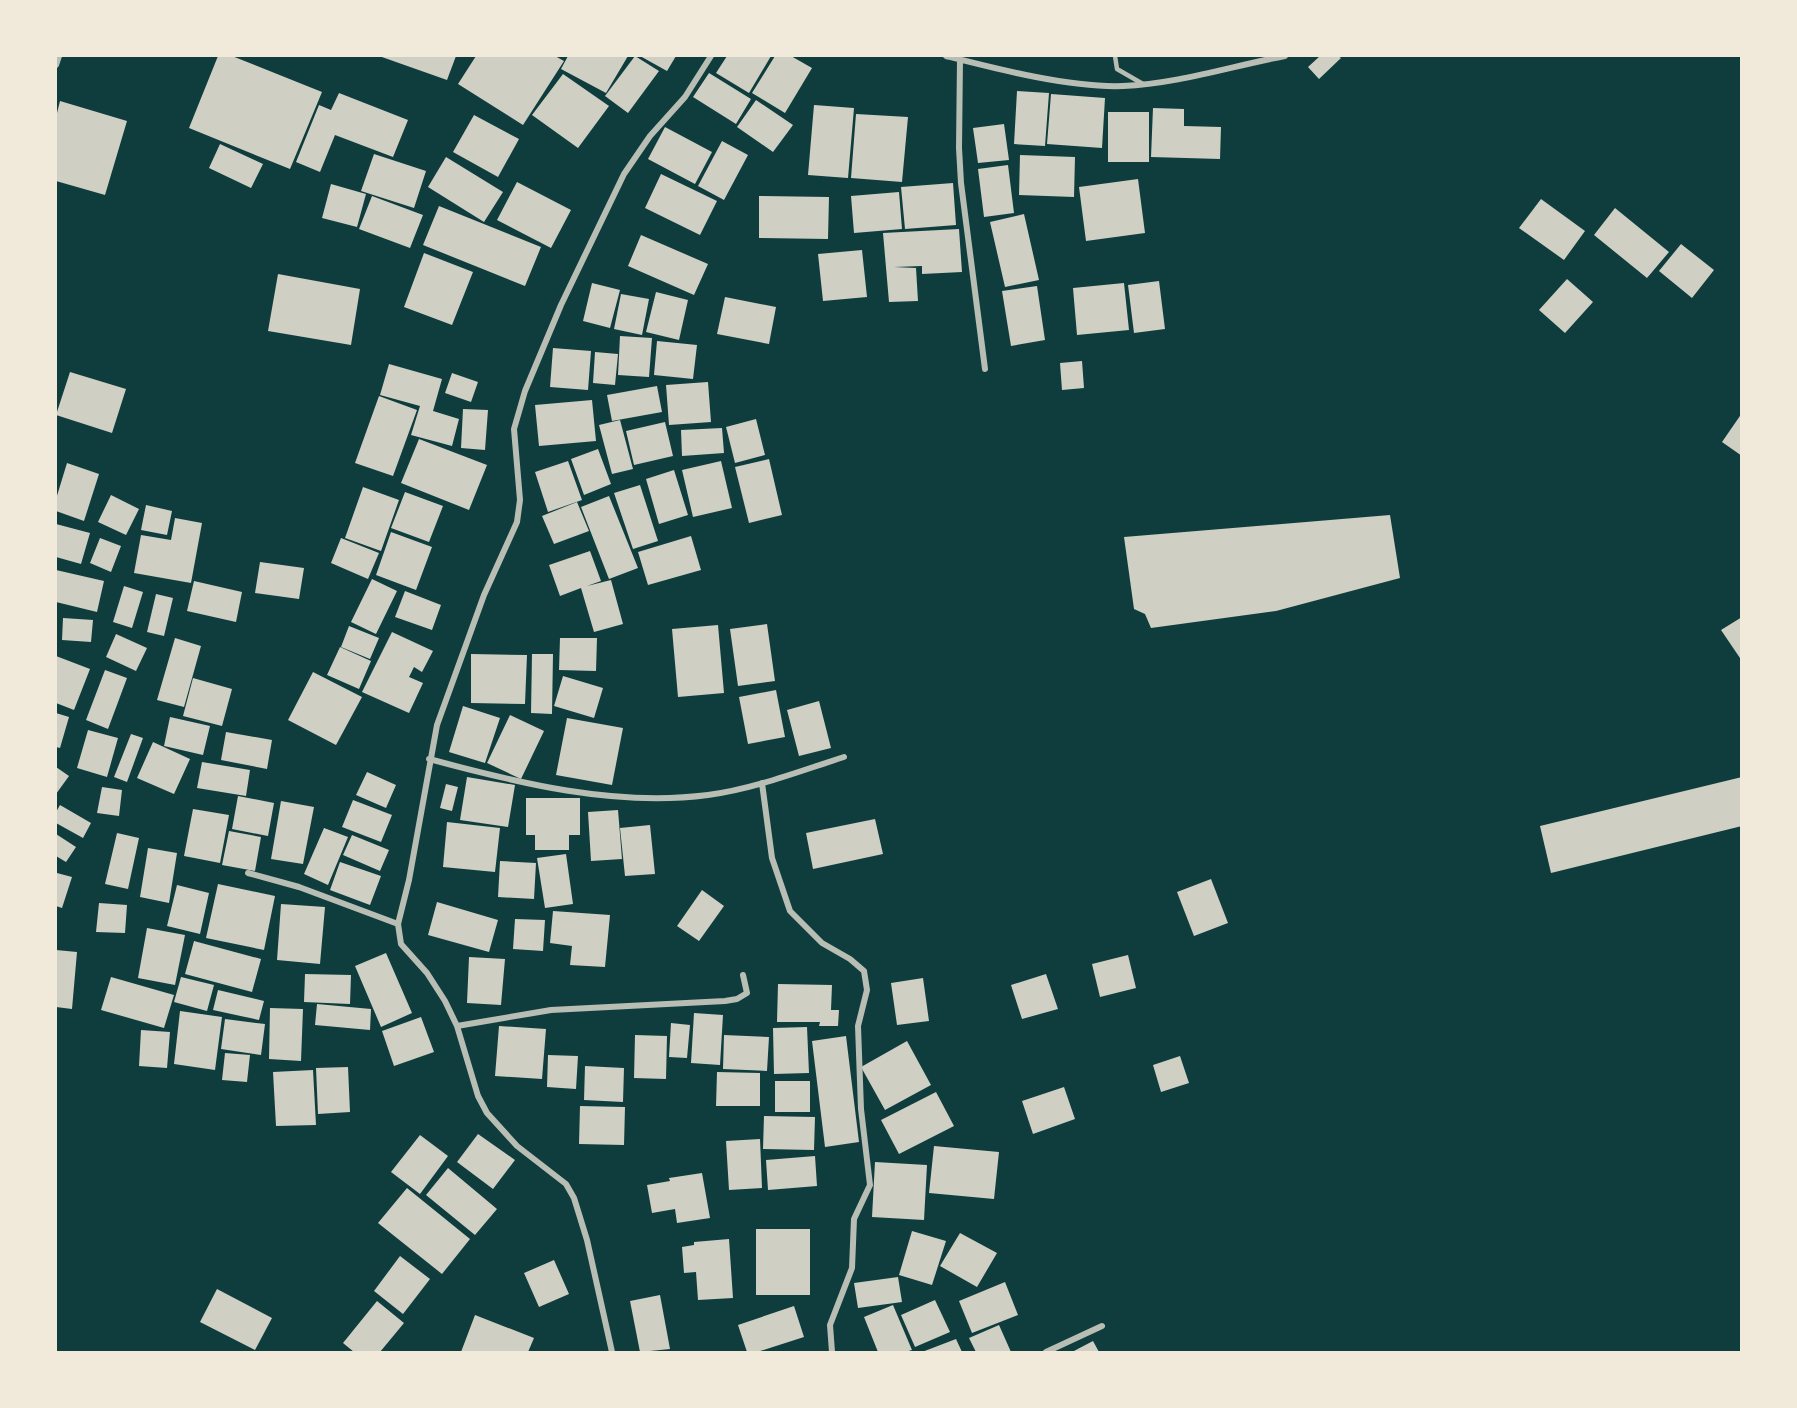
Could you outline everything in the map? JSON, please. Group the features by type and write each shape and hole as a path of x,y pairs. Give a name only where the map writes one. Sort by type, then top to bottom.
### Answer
{"street":[{"path":"56,65 59,56"},
{"path":"612,1353 587,1240 574,1198 566,1184 517,1146 487,1113 470,1075 457,1026 433,982 401,944 398,924 411,870 429,759 446,695 500,556 517,522 520,500 514,429 535,366 624,174 650,136 685,97 711,56"},
{"path":"946,56 1090,84 1120,86 1143,84 1285,56"},
{"path":"960,59 961,183 985,369"},
{"path":"429,759 540,787 623,795 710,795 762,783 844,756"},
{"path":"762,783 772,858 790,911 822,943 850,959 864,971 867,990 858,1026 861,1109 870,1185 854,1219 852,1268 830,1325 832,1353"},
{"path":"248,873 299,887 398,924"},
{"path":"457,1026 551,1010 737,999 747,993 743,975"},
{"path":"1046,1353 1102,1326"}],"lane":[{"path":"1115,56 1117,69 1143,84"}],"building":[{"path":"218,56 232,56 322,92 290,169 189,128"},
{"path":"379,56 456,56 447,80"},
{"path":"476,56 555,56 564,61 523,125 458,84"},
{"path":"568,56 628,56 606,93 561,69"},
{"path":"635,56 659,71 628,113 605,96"},
{"path":"640,56 676,56 667,71"},
{"path":"727,56 771,56 749,93 716,73"},
{"path":"775,56 791,56 812,68 785,113 752,93"},
{"path":"1320,56 1341,58 1319,79 1308,67"},
{"path":"709,73 751,99 736,124 693,97"},
{"path":"563,74 609,106 578,148 532,115"},
{"path":"1017,91 1049,93 1045,146 1014,144"},
{"path":"339,93 408,120 393,157 335,135 320,172 296,162 319,105 331,110"},
{"path":"1051,94 1105,98 1102,148 1047,144"},
{"path":"756,100 793,125 773,152 737,127"},
{"path":"60,101 127,121 105,195 56,181 56,117"},
{"path":"814,105 854,108 848,178 808,175"},
{"path":"1153,108 1184,109 1184,126 1221,127 1220,159 1151,157"},
{"path":"1108,112 1149,112 1149,162 1108,162"},
{"path":"856,114 908,117 902,182 851,178"},
{"path":"474,115 519,139 498,177 453,152"},
{"path":"1004,124 1009,160 978,163 973,128"},
{"path":"665,127 712,152 695,184 648,159"},
{"path":"722,141 748,155 724,200 698,186"},
{"path":"220,144 263,164 251,188 209,168"},
{"path":"374,154 426,171 414,208 361,191"},
{"path":"1020,155 1075,157 1074,197 1019,195"},
{"path":"446,157 503,192 484,222 428,187"},
{"path":"1008,165 1014,213 984,217 978,169"},
{"path":"661,174 717,201 700,235 645,208"},
{"path":"1138,179 1145,233 1086,241 1079,187"},
{"path":"517,182 571,210 551,248 497,220"},
{"path":"953,183 956,225 905,229 901,187"},
{"path":"331,184 366,194 357,227 322,218"},
{"path":"899,192 902,229 854,233 851,196"},
{"path":"372,196 423,215 410,248 359,229"},
{"path":"759,196 829,197 828,239 759,238"},
{"path":"1541,199 1585,231 1564,260 1519,228"},
{"path":"439,206 541,247 525,286 423,245"},
{"path":"1615,208 1669,252 1647,278 1594,235"},
{"path":"1024,214 1039,280 1005,287 990,222"},
{"path":"959,229 962,272 922,274 922,266 894,267 916,268 918,301 889,302 883,233"},
{"path":"641,235 708,264 694,295 628,266"},
{"path":"1681,244 1714,270 1692,298 1659,271"},
{"path":"862,250 867,297 823,301 818,254"},
{"path":"424,253 473,272 452,325 404,307"},
{"path":"278,274 360,289 351,345 268,331"},
{"path":"1567,279 1593,302 1565,333 1539,310"},
{"path":"1159,281 1165,329 1134,333 1128,285"},
{"path":"592,283 620,290 610,328 583,321"},
{"path":"1124,283 1129,330 1077,335 1073,288"},
{"path":"1037,286 1045,340 1011,346 1002,291"},
{"path":"656,292 688,300 679,340 646,332"},
{"path":"621,294 649,299 642,335 614,329"},
{"path":"725,297 776,307 769,344 717,334"},
{"path":"620,336 652,338 649,377 618,375"},
{"path":"657,341 697,345 693,379 654,375"},
{"path":"553,348 591,351 588,390 550,387"},
{"path":"595,352 618,354 615,385 593,383"},
{"path":"1082,361 1084,388 1062,390 1060,363"},
{"path":"389,364 442,379 433,411 459,419 452,446 411,435 420,406 380,395"},
{"path":"70,372 126,389 112,433 56,415"},
{"path":"452,373 478,382 471,402 445,393"},
{"path":"708,382 711,422 669,425 666,385"},
{"path":"657,386 662,412 612,421 607,395"},
{"path":"379,396 417,410 393,476 355,463"},
{"path":"592,400 596,441 539,446 535,405"},
{"path":"463,409 488,410 485,450 461,448"},
{"path":"1742,413 1742,456 1722,442"},
{"path":"756,419 765,455 735,463 726,427"},
{"path":"620,420 633,469 612,474 599,425"},
{"path":"665,422 673,456 634,465 626,431"},
{"path":"722,428 724,453 682,456 681,430"},
{"path":"419,439 487,465 469,510 401,483"},
{"path":"598,449 611,484 584,495 571,459"},
{"path":"769,459 782,515 749,523 735,467"},
{"path":"568,461 582,500 548,512 535,472"},
{"path":"721,461 732,508 693,517 682,470"},
{"path":"67,463 99,474 84,521 56,511 56,499"},
{"path":"674,470 688,515 659,524 646,479"},
{"path":"640,485 658,541 633,549 614,493"},
{"path":"363,487 399,500 381,551 345,538"},
{"path":"405,492 443,506 429,542 391,528"},
{"path":"111,495 139,509 126,535 98,522"},
{"path":"609,496 638,568 609,579 581,507"},
{"path":"577,502 589,531 554,544 542,516"},
{"path":"146,505 172,511 167,535 141,530"},
{"path":"1390,515 1400,578 1276,611 1151,628 1145,614 1134,609 1124,537"},
{"path":"175,518 202,523 191,583 134,573 141,535 171,540"},
{"path":"56,524 90,533 81,564 56,557"},
{"path":"391,532 432,547 416,590 376,575"},
{"path":"691,536 701,570 648,585 638,552"},
{"path":"100,538 121,546 111,572 90,563"},
{"path":"341,538 379,553 368,579 331,563"},
{"path":"590,551 601,581 587,586 611,580 623,624 594,632 581,588 560,596 549,565"},
{"path":"260,562 304,568 299,599 255,593"},
{"path":"56,570 104,581 97,612 56,602"},
{"path":"372,579 397,591 376,634 351,622"},
{"path":"194,581 242,592 236,622 187,611"},
{"path":"124,586 143,592 132,628 113,622"},
{"path":"405,591 441,605 432,630 395,617"},
{"path":"156,594 173,598 164,636 147,632"},
{"path":"1742,617 1742,661 1721,630"},
{"path":"63,618 93,620 91,642 62,640"},
{"path":"767,624 775,681 738,686 730,629"},
{"path":"718,625 724,693 678,697 672,629"},
{"path":"349,626 379,638 370,659 341,647"},
{"path":"392,632 433,651 422,672 414,667 409,677 423,683 409,713 362,692"},
{"path":"116,634 147,648 136,671 106,657"},
{"path":"175,638 201,646 184,707 157,700"},
{"path":"560,638 597,638 596,671 559,670"},
{"path":"340,647 371,661 359,689 327,675"},
{"path":"471,654 527,655 525,704 471,703"},
{"path":"532,654 553,654 552,714 531,713"},
{"path":"56,656 90,669 74,710 56,703"},
{"path":"105,670 127,678 108,729 86,720"},
{"path":"313,672 362,697 336,745 288,720"},
{"path":"563,676 603,688 594,718 554,706"},
{"path":"193,678 232,689 222,726 183,716"},
{"path":"776,690 785,737 748,744 739,697"},
{"path":"819,701 831,748 799,756 787,710"},
{"path":"463,706 500,718 485,763 449,752"},
{"path":"56,713 69,717 60,748 56,747"},
{"path":"510,715 544,731 521,779 487,763"},
{"path":"170,717 210,726 203,755 164,746"},
{"path":"567,718 623,728 612,785 556,775"},
{"path":"88,730 118,738 107,777 77,768"},
{"path":"226,732 272,740 267,769 221,760"},
{"path":"131,734 143,738 127,782 114,777"},
{"path":"153,742 190,759 174,794 137,778"},
{"path":"202,762 250,770 246,796 197,788"},
{"path":"56,767 69,776 56,794"},
{"path":"367,772 396,785 386,808 356,795"},
{"path":"467,777 515,785 508,827 460,820"},
{"path":"1742,777 1742,826 1551,873 1540,826"},
{"path":"446,784 458,787 452,811 440,808"},
{"path":"102,787 122,790 119,816 97,813"},
{"path":"238,796 274,803 268,836 232,829"},
{"path":"526,798 580,798 580,835 569,835 569,850 535,850 535,835 526,835"},
{"path":"353,800 392,815 381,842 342,827"},
{"path":"281,801 314,807 303,864 271,859"},
{"path":"60,805 91,823 83,838 56,823 56,812"},
{"path":"193,809 229,815 220,863 184,856"},
{"path":"618,810 622,859 591,861 588,812"},
{"path":"875,819 883,854 813,869 806,833"},
{"path":"447,822 500,828 495,872 443,867"},
{"path":"650,825 655,874 625,876 620,828"},
{"path":"324,828 348,837 328,885 304,874"},
{"path":"229,831 261,837 255,871 222,865"},
{"path":"117,833 139,838 128,889 105,884"},
{"path":"56,834 76,847 66,862 56,856"},
{"path":"352,835 389,850 380,871 343,855"},
{"path":"148,848 177,853 169,903 140,897"},
{"path":"566,854 573,904 545,908 537,858"},
{"path":"500,861 536,863 534,899 498,897"},
{"path":"340,862 381,876 370,905 330,890"},
{"path":"57,873 72,877 62,908 56,906"},
{"path":"1211,879 1228,923 1194,936 1177,892"},
{"path":"218,884 275,896 264,950 206,938"},
{"path":"177,885 209,893 200,934 167,926"},
{"path":"702,890 724,906 699,941 677,926"},
{"path":"437,902 498,920 489,952 428,935"},
{"path":"99,903 127,905 125,933 96,932"},
{"path":"281,904 325,907 320,964 277,960"},
{"path":"553,911 610,915 605,967 570,965 572,946 550,943"},
{"path":"515,919 545,920 543,951 513,949"},
{"path":"147,928 185,935 175,985 138,978"},
{"path":"194,941 261,959 252,992 185,974"},
{"path":"56,950 77,952 72,1009 56,1007"},
{"path":"386,953 412,1013 381,1027 355,966"},
{"path":"1128,955 1136,988 1100,997 1092,964"},
{"path":"469,957 505,959 501,1005 467,1003"},
{"path":"305,974 351,975 350,1004 304,1002"},
{"path":"1046,974 1058,1009 1022,1019 1011,985"},
{"path":"111,977 174,995 164,1028 101,1010"},
{"path":"181,977 214,985 207,1011 174,1002"},
{"path":"923,978 929,1021 897,1025 891,983"},
{"path":"778,984 832,985 831,1010 839,1010 838,1026 819,1026 820,1022 777,1022"},
{"path":"218,990 264,1001 259,1020 213,1010"},
{"path":"317,1004 371,1009 370,1030 315,1025"},
{"path":"270,1008 303,1009 301,1061 269,1059"},
{"path":"180,1011 222,1017 215,1070 174,1064"},
{"path":"694,1013 723,1015 720,1065 691,1063"},
{"path":"421,1017 434,1052 394,1066 382,1031"},
{"path":"225,1019 265,1024 261,1055 221,1049"},
{"path":"671,1023 690,1025 687,1058 669,1057"},
{"path":"499,1026 546,1029 542,1079 495,1076"},
{"path":"807,1027 809,1073 774,1074 773,1028"},
{"path":"141,1030 170,1032 167,1068 139,1066"},
{"path":"635,1035 667,1036 666,1079 634,1078"},
{"path":"724,1035 769,1037 767,1071 723,1069"},
{"path":"846,1036 859,1142 825,1147 812,1041"},
{"path":"907,1041 931,1085 885,1110 861,1067"},
{"path":"225,1053 250,1055 247,1082 222,1080"},
{"path":"548,1055 578,1056 576,1089 547,1087"},
{"path":"1180,1056 1189,1083 1161,1092 1153,1065"},
{"path":"585,1066 624,1068 623,1102 584,1100"},
{"path":"348,1067 350,1112 318,1114 316,1068"},
{"path":"313,1070 316,1125 276,1126 273,1072"},
{"path":"717,1072 760,1073 760,1106 716,1106"},
{"path":"775,1081 810,1081 810,1112 775,1112"},
{"path":"1064,1087 1075,1119 1033,1134 1022,1101"},
{"path":"936,1092 954,1126 899,1154 881,1120"},
{"path":"580,1106 625,1107 624,1145 579,1144"},
{"path":"764,1116 815,1117 814,1150 763,1149"},
{"path":"478,1134 515,1160 493,1189 457,1162"},
{"path":"420,1135 448,1156 420,1194 391,1172"},
{"path":"760,1139 762,1188 729,1190 726,1141"},
{"path":"934,1146 999,1152 994,1199 929,1193"},
{"path":"815,1156 817,1186 768,1190 766,1160"},
{"path":"875,1162 927,1165 924,1220 872,1217"},
{"path":"448,1168 497,1209 475,1235 426,1195"},
{"path":"702,1173 710,1218 677,1223 675,1209 652,1213 647,1185 670,1181 669,1178"},
{"path":"407,1188 470,1239 442,1274 378,1223"},
{"path":"756,1229 810,1229 810,1295 756,1295"},
{"path":"912,1231 946,1241 932,1285 899,1275"},
{"path":"960,1233 997,1253 977,1287 940,1266"},
{"path":"729,1239 733,1298 698,1300 696,1272 684,1273 682,1247 694,1245 694,1242"},
{"path":"400,1256 430,1279 403,1314 374,1291"},
{"path":"554,1260 569,1294 539,1307 524,1273"},
{"path":"898,1277 902,1302 858,1308 854,1283"},
{"path":"1005,1282 1018,1315 972,1333 959,1301"},
{"path":"217,1289 272,1318 255,1350 200,1322"},
{"path":"660,1295 670,1349 640,1352 630,1301"},
{"path":"935,1300 950,1332 915,1347 901,1315"},
{"path":"377,1301 404,1323 380,1352 354,1352 343,1343"},
{"path":"893,1305 912,1350 878,1352 864,1317"},
{"path":"794,1306 804,1337 757,1352 747,1352 738,1325"},
{"path":"475,1315 534,1338 528,1352 461,1352"},
{"path":"999,1325 1011,1352 976,1352 969,1338"},
{"path":"956,1339 962,1352 922,1352"},
{"path":"1093,1341 1099,1352 1072,1352"}]}
